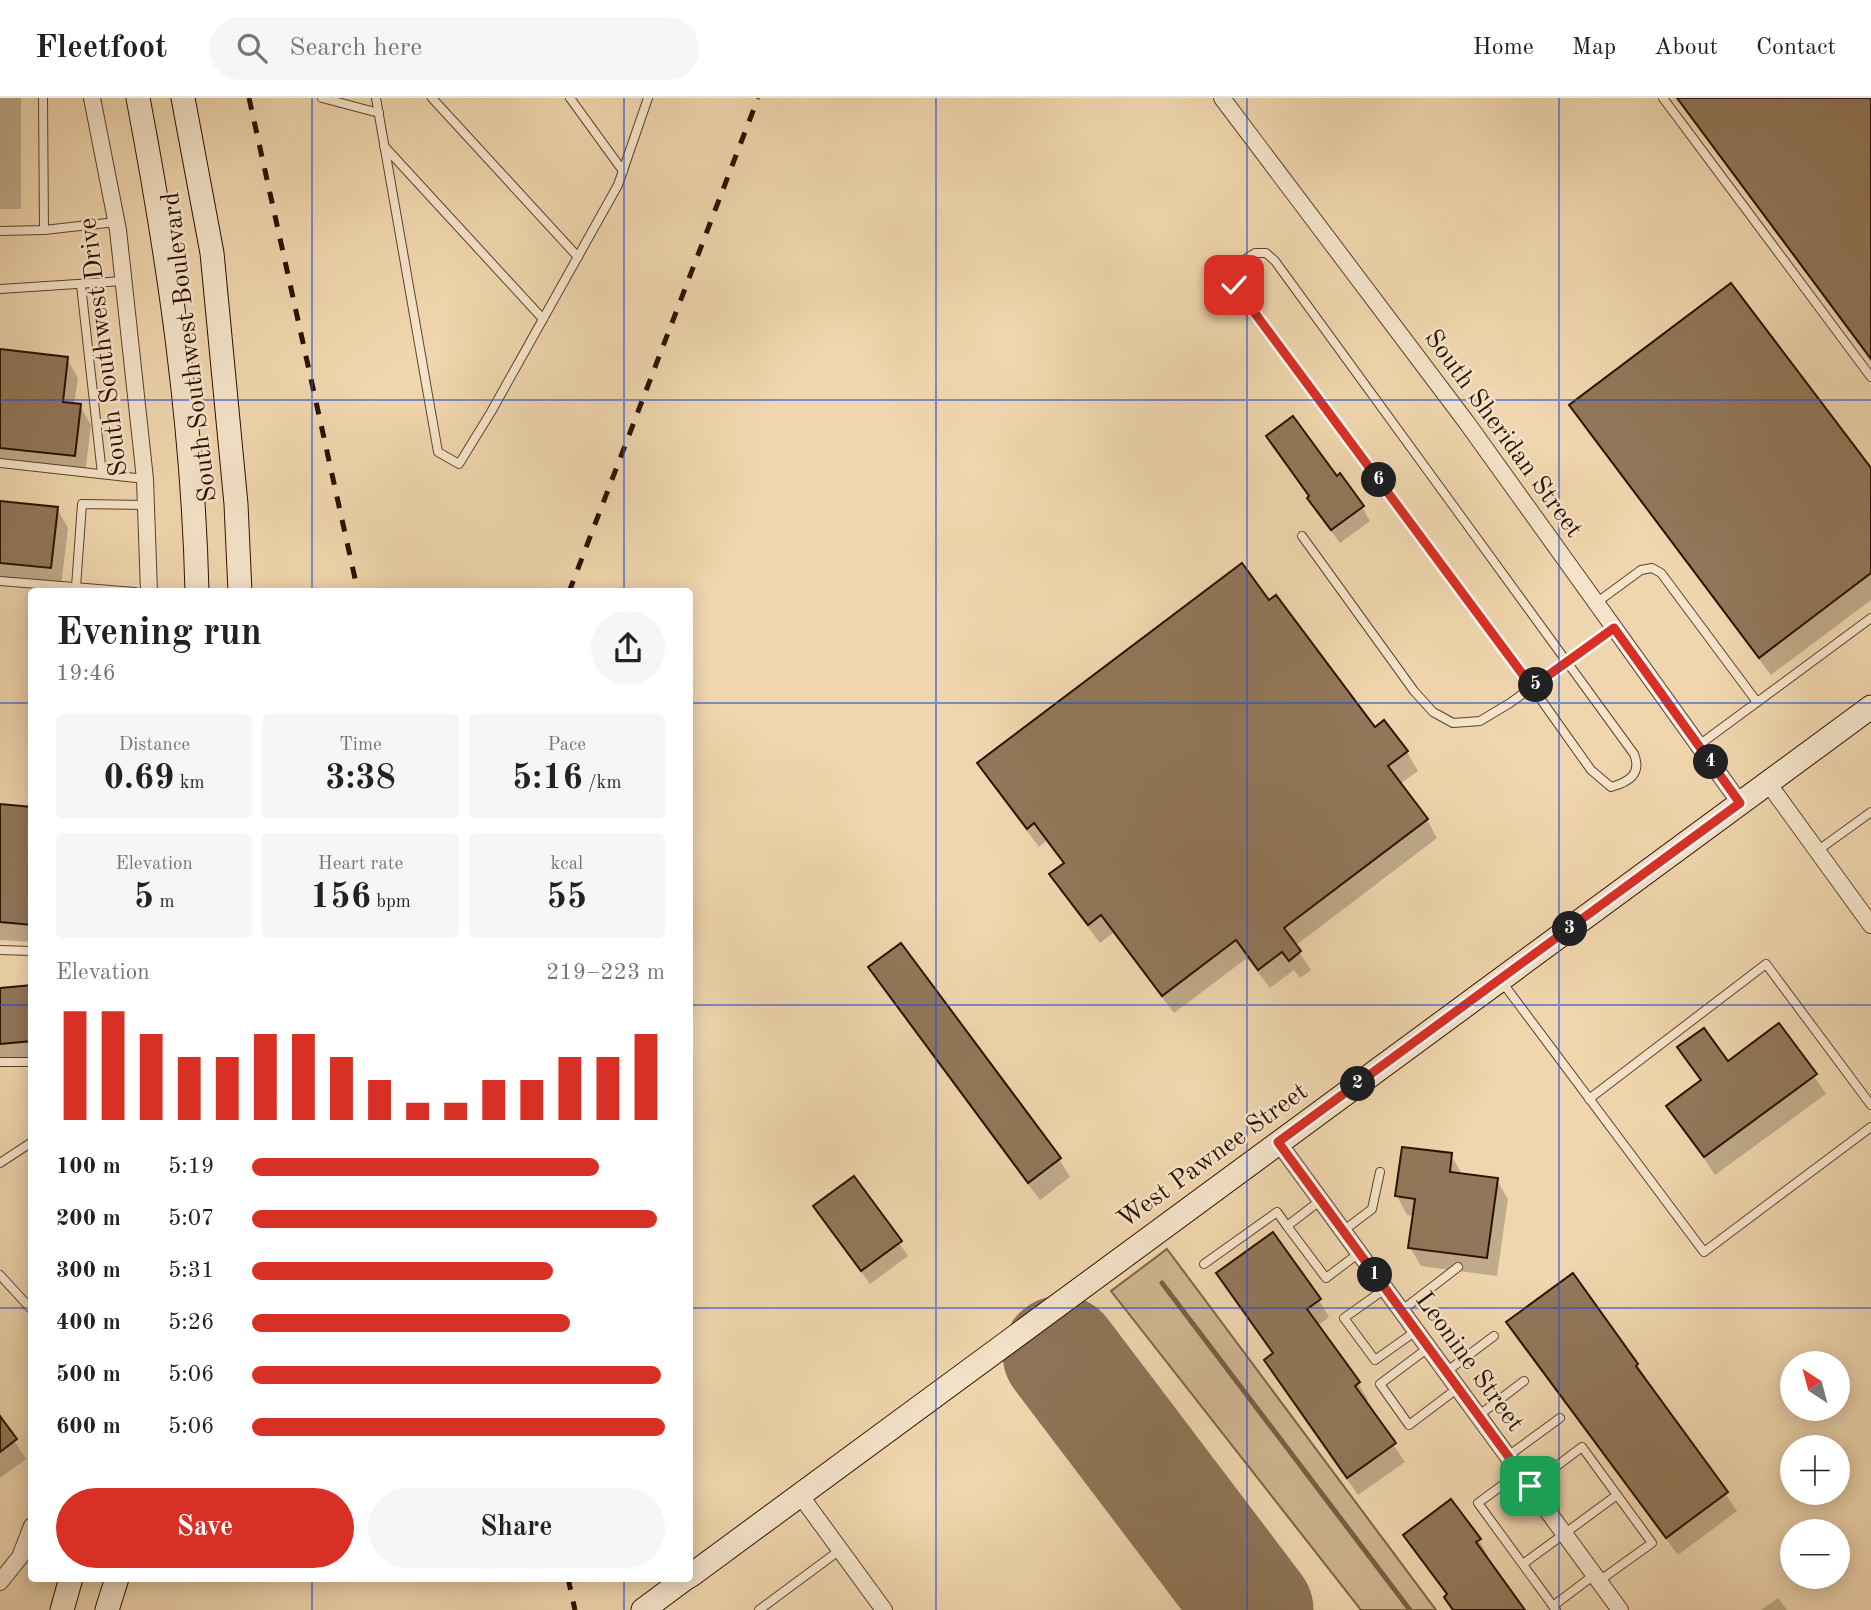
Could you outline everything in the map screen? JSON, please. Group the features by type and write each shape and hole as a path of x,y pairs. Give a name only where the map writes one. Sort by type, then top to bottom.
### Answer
{"main road":[{"name":"South Southwest Boulevard","path":"138,98 179,343 195,532 197,588"},
{"name":"South Southwest Boulevard","path":"183,98 212,253 236,504 240,588"},
{"name":"West Pawnee Street","path":"693,1573 1871,707"},
{"path":"62,1610 70,1582"},
{"path":"107,1610 116,1582"},
{"name":"West Pawnee Street","path":"643,1610 681,1582"}],"street":[{"name":"South Southwest Drive","path":"92,98 116,222 123,281 145,479 149,588"},
{"name":"South Sheridan Street","path":"1222,98 1467,423 1740,803"},
{"path":"1768,783 1871,925"},
{"name":"Leonine Street","path":"1278,1142 1620,1610"},
{"path":"800,1495 884,1610"},
{"path":"0,1582 20,1557 28,1536"}],"lane":[{"path":"43,98 44,230"},
{"path":"322,98 379,113"},
{"path":"376,98 438,452 459,464 618,185 648,98"},
{"path":"432,98 578,257"},
{"path":"570,98 622,171"},
{"path":"1663,98 1871,377"},
{"path":"384,146 543,319"},
{"path":"0,231 44,230 116,222"},
{"path":"1255,253 1266,253 1275,261 1568,661 1634,754 1638,764 1635,774 1623,784 1611,787 1600,781 1234,285 1234,268 1255,253"},
{"path":"0,289 123,281"},
{"path":"81,285 102,474"},
{"path":"0,463 145,479"},
{"path":"76,587 82,504 146,505"},
{"path":"1302,536 1413,691 1433,712 1453,723 1480,721 1510,704 1614,628"},
{"path":"1596,603 1641,570 1652,568 1661,573 1757,702"},
{"path":"0,581 88,588"},
{"path":"1699,746 1871,618"},
{"path":"1817,851 1870,815"},
{"path":"0,950 28,951"},
{"path":"1589,1099 1766,964 1871,1105"},
{"path":"1500,980 1704,1252 1871,1127"},
{"path":"0,1062 28,1062"},
{"path":"0,1163 28,1145"},
{"path":"1343,1231 1372,1209 1380,1172"},
{"path":"1287,1226 1321,1200"},
{"path":"1204,1264 1277,1212 1326,1278 1359,1253"},
{"path":"1401,1311 1458,1267"},
{"path":"0,1275 28,1306"},
{"path":"1385,1289 1344,1318 1375,1360 1416,1331"},
{"path":"1446,1372 1494,1336"},
{"path":"1429,1348 1380,1384 1409,1424 1458,1388"},
{"path":"1478,1416 1524,1381"},
{"path":"1508,1456 1560,1418"},
{"path":"1519,1473 1478,1503 1555,1608 1651,1543 1582,1447 1530,1486"},
{"path":"1523,1564 1617,1495"},
{"path":"759,1610 840,1550"}],"shaded area":[{"path":"1167,1249 1436,1610 1361,1610 1111,1291"}],"building":[{"path":"1677,98 1871,98 1871,359"},
{"path":"1731,283 1871,468 1871,573 1759,658 1569,405"},
{"path":"0,349 68,357 63,402 81,404 75,456 0,448"},
{"path":"1293,416 1337,476 1340,473 1364,506 1331,530 1266,436"},
{"path":"0,501 58,507 51,568 0,563"},
{"path":"1242,563 1269,600 1276,595 1375,727 1384,720 1408,751 1388,766 1428,819 1284,928 1301,951 1289,961 1282,952 1258,970 1236,940 1162,996 1101,915 1088,925 1049,874 1064,863 1034,823 1027,829 977,763"},
{"path":"0,804 28,807 28,925 0,922"},
{"path":"901,943 1061,1158 1028,1183 868,967"},
{"path":"28,985 28,1041 0,1044 0,988"},
{"path":"1779,1023 1817,1074 1704,1157 1666,1106 1701,1080 1677,1047 1704,1028 1728,1061"},
{"path":"1402,1147 1452,1153 1450,1172 1498,1178 1487,1258 1408,1248 1415,1199 1395,1196"},
{"path":"854,1176 902,1241 861,1271 813,1206"},
{"path":"1273,1232 1321,1299 1307,1309 1360,1382 1355,1386 1396,1443 1347,1478 1264,1360 1273,1353 1216,1273"},
{"path":"1573,1273 1638,1364 1636,1366 1728,1492 1666,1538 1506,1322"},
{"path":"0,1416 17,1439 0,1452"},
{"path":"1451,1499 1481,1539 1476,1542 1525,1610 1453,1610 1444,1597 1447,1594 1403,1535"}],"waterway":[{"path":"1162,1283 1410,1610"}],"runway":[{"path":"1061,1354 1255,1610"}],"railway":[{"path":"249,98 357,588"},
{"path":"571,588 758,98"},
{"path":"569,1582 575,1610"}],"route":[{"path":"1234,285 1532,687 1614,628 1740,803 1278,1142 1530,1486"}]}
